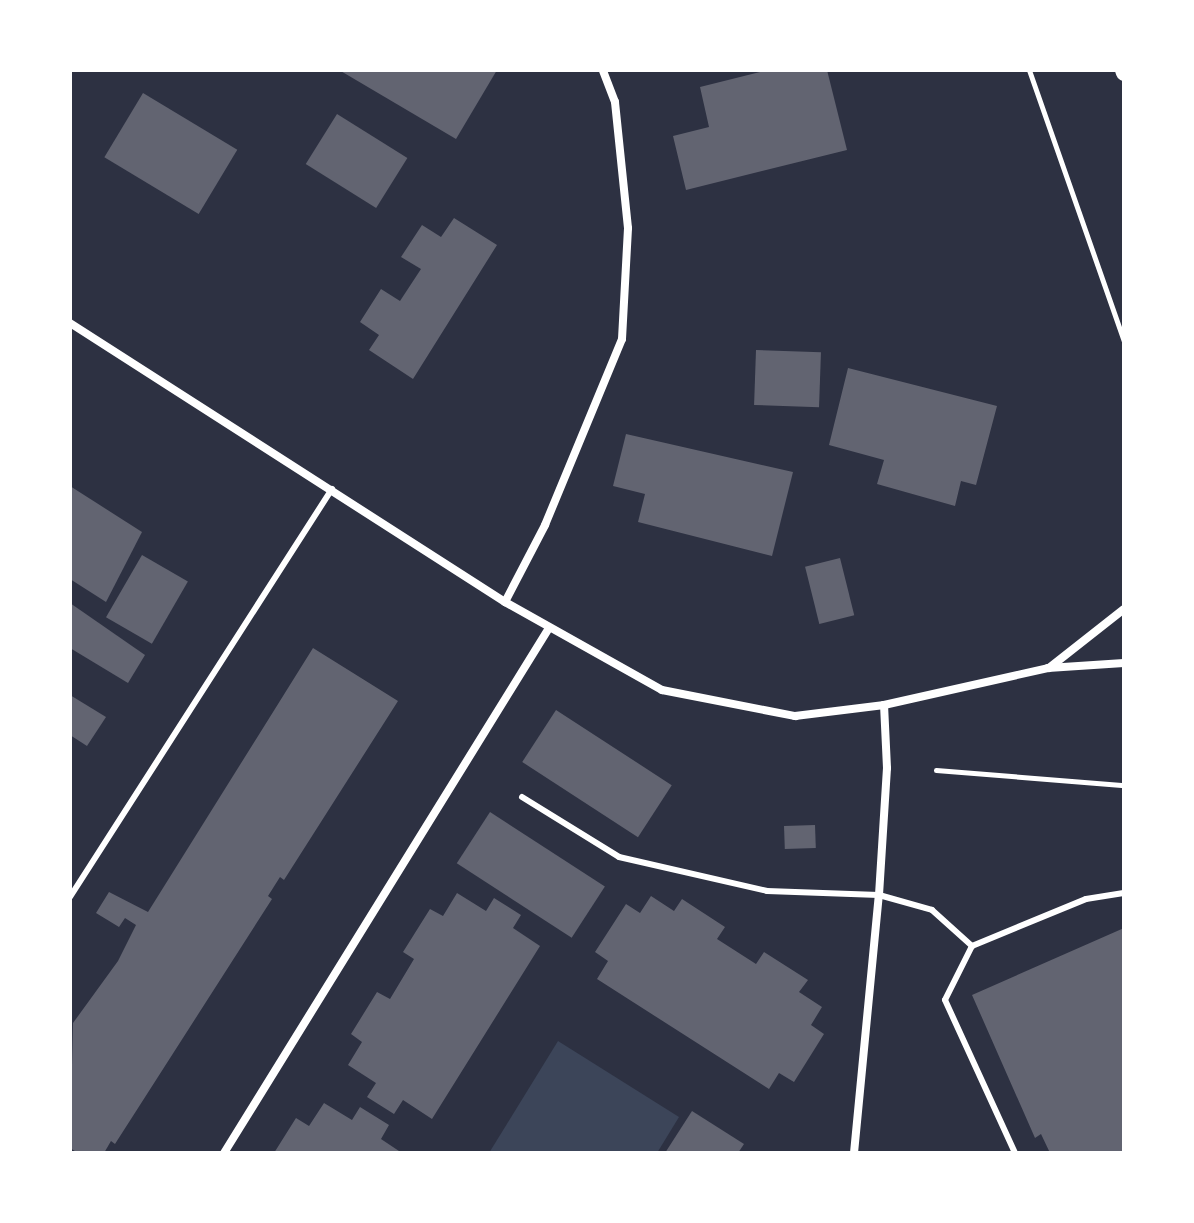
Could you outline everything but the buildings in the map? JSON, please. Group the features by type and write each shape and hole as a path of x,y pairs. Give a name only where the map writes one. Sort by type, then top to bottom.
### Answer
{"street":[{"path":"505,602 545,525 622,339 628,228 615,102 603,70"},
{"path":"70,323 332,488 505,602 662,690 795,716 884,705 1048,668 1124,663"},
{"path":"1048,668 1124,609"},
{"path":"224,1153 549,628"},
{"path":"854,1153 879,895 887,768 884,705"}],"lane":[{"path":"70,897 332,488"},
{"path":"522,797 619,857 767,891 879,895 932,910 972,946"},
{"path":"1015,1153 945,1000 972,946 1086,899 1124,893"}],"path":[{"path":"1029,70 1124,342"},
{"path":"936,770 1124,785"}],"shaded area":[{"path":"558,1041 679,1117 657,1153 489,1153"}]}
